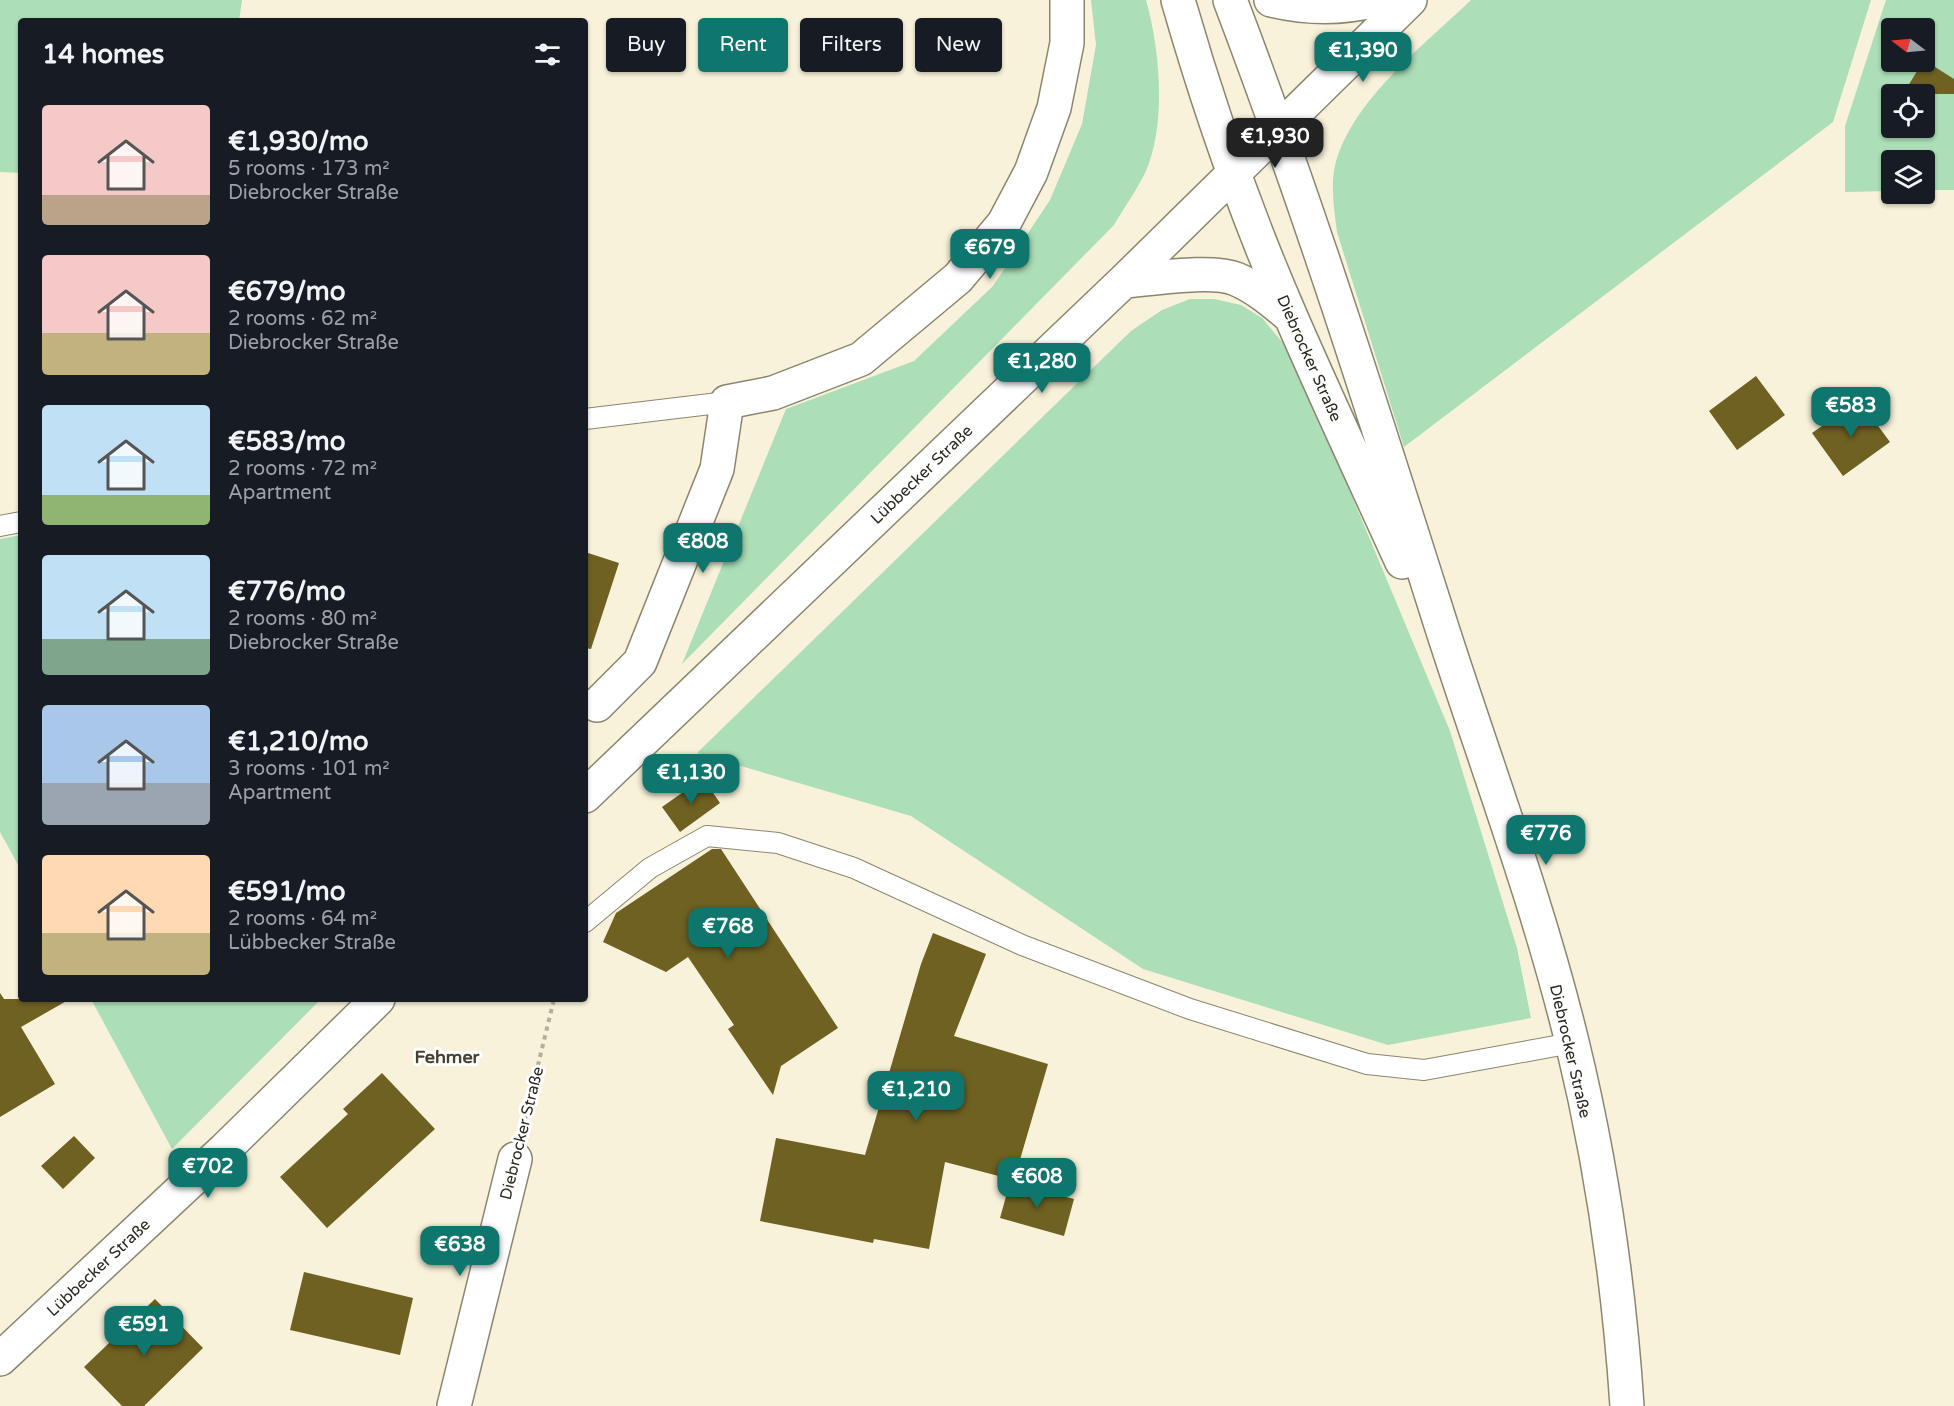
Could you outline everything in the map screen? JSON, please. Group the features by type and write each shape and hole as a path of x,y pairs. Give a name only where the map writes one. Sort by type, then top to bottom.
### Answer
{"main road":[{"path":"597,705 640,662 717,469 727,402 773,393 861,360 958,278 1004,223 1031,172 1054,108 1067,43 1067,0"},
{"name":"Diebrocker Straße","path":"1178,0 1197,67 1234,174 1290,316 1467,706"},
{"name":"Diebrocker Straße","path":"1230,0 1314,230 1521,869 1572,1043 1606,1212 1623,1348 1627,1406"},
{"path":"1270,0 1314,7 1357,5 1375,0"},
{"name":"Lübbecker Straße","path":"588,793 1124,281 1410,0"},
{"path":"1124,281 1204,275 1234,278 1265,295 1290,316"},
{"name":"Lübbecker Straße","path":"0,1359 224,1150 375,1002"},
{"name":"Diebrocker Straße","path":"454,1406 515,1159"}],"lane":[{"path":"588,419 727,402"},
{"path":"0,526 18,523"},
{"path":"588,920 650,868 707,836 778,843 854,868 1022,945 1190,1009 1367,1064 1424,1070 1572,1043"}],"path":[{"name":"Diebrocker Straße","path":"515,1159 553,1002"}],"green space":[{"path":"0,0 242,0 239,18 18,18 18,173 0,172"},
{"path":"1091,0 1146,0 1158,64 1159,110 1152,154 1145,173 1114,225 682,664 786,409 914,361 993,286 1050,200 1082,124 1096,45"},
{"path":"1471,0 1871,0 1833,122 1404,447 1337,232 1333,194 1335,164 1348,133 1377,91"},
{"path":"1886,0 1954,0 1954,190 1935,190 1935,150 1881,150 1881,191 1845,192 1845,126"},
{"path":"1190,299 1214,299 1241,305 1262,318 1283,343 1313,403 1450,731 1517,948 1531,1018 1388,1045 1143,969 911,816 697,753 1131,331 1162,310"},
{"path":"18,536 18,865 0,832 0,539"},
{"path":"93,1002 318,1002 172,1149"}],"building":[{"path":"1935,67 1954,79 1954,94 1935,94 1935,84 1909,84 1917,72 1935,72"},
{"path":"1756,376 1785,415 1737,450 1709,411"},
{"path":"1859,400 1890,442 1843,476 1812,433"},
{"path":"588,553 619,563 591,649 588,648"},
{"path":"703,778 720,803 680,832 662,807"},
{"path":"712,849 721,849 838,1028 781,1066 773,1095 728,1029 734,1025 688,957 666,972 603,942 616,913"},
{"path":"933,933 986,954 954,1036 1048,1064 1014,1180 945,1162 929,1249 874,1239 873,1243 760,1221 776,1138 865,1155 921,964"},
{"path":"0,993 4,999 18,999 18,1002 65,1002 21,1027 55,1084 0,1117"},
{"path":"382,1073 435,1129 327,1228 280,1177 348,1114 343,1109"},
{"path":"74,1136 95,1158 63,1189 41,1166"},
{"path":"1010,1182 1074,1199 1064,1236 1000,1218"},
{"path":"304,1272 413,1298 400,1355 290,1330"},
{"path":"155,1299 203,1348 144,1406 122,1406 84,1367"}],"district":[{"name":"Fehmer","path":"447,1057"}]}
